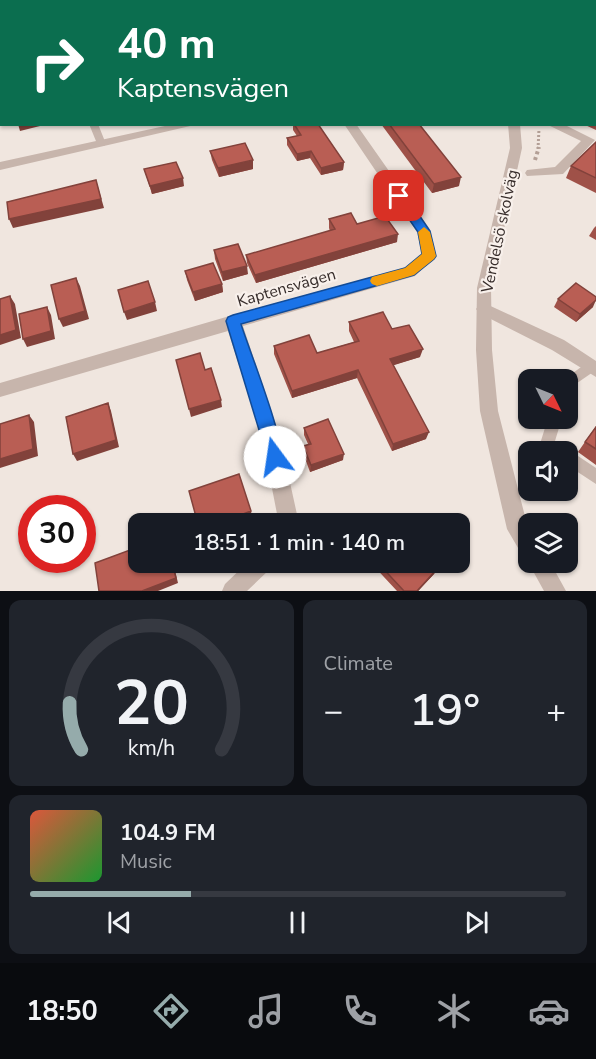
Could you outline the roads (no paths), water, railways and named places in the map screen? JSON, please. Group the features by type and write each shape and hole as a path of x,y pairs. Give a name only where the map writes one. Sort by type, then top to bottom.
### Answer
{"street":[{"path":"0,166 183,126"},
{"name":"Kaptensvägen","path":"0,390 233,321 410,272 429,256 424,231 351,126"},
{"name":"Vendelsö skolväg","path":"514,126 516,148 484,288 484,350 489,411 518,531"},
{"path":"531,173 559,171 589,140 557,126"},
{"path":"484,309 558,345 593,368"},
{"path":"233,321 271,436 287,513"},
{"path":"232,591 251,573"},
{"path":"545,573 556,591"}],"lane":[{"path":"94,126 101,144"},
{"path":"578,377 593,368"},
{"path":"578,465 596,477"}]}
